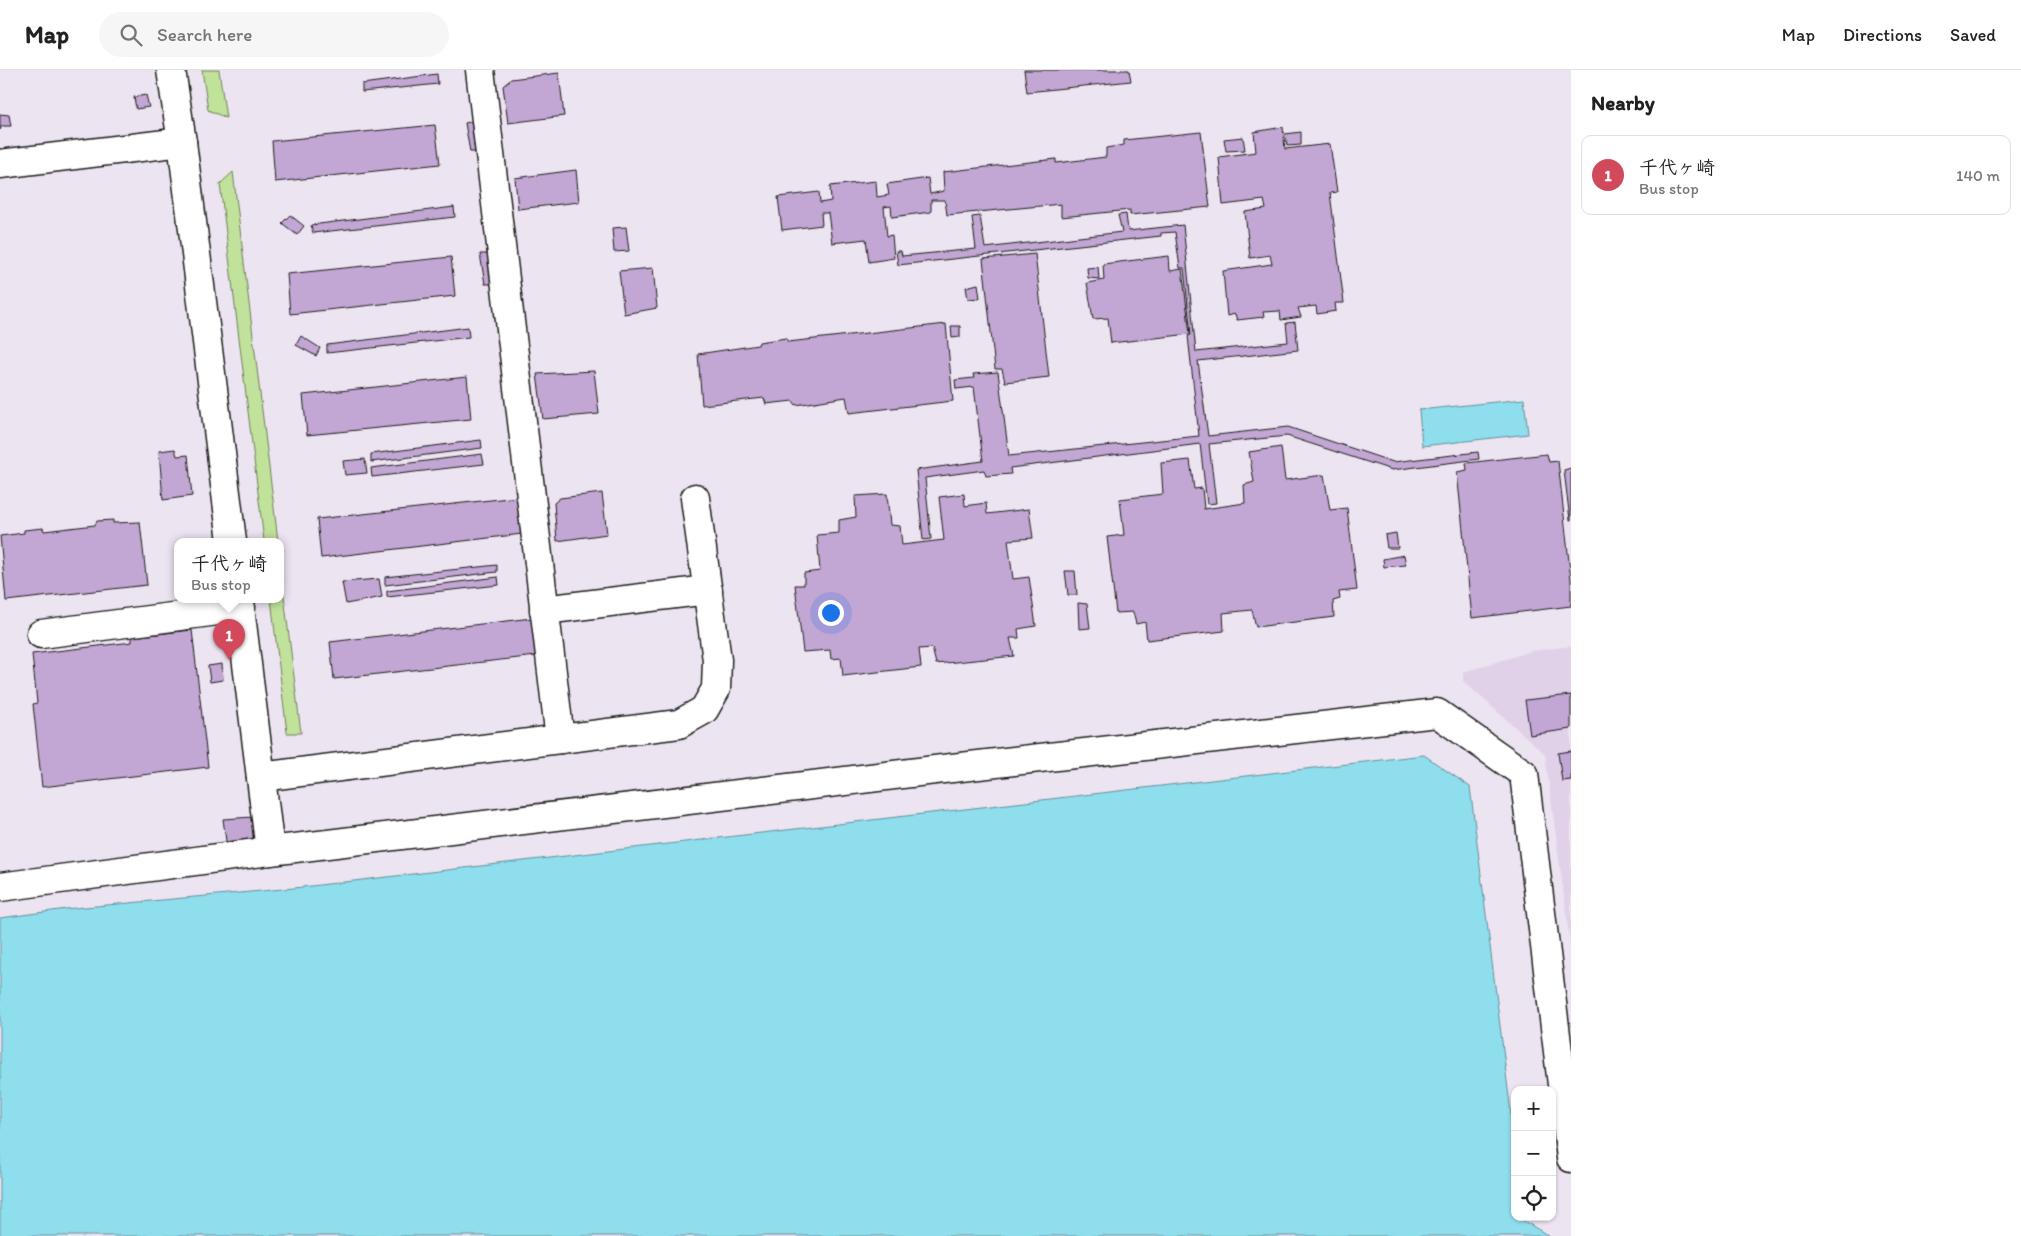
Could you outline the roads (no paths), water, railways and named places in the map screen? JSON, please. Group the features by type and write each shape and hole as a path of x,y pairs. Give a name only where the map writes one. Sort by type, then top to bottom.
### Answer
{"street":[{"path":"171,70 182,142 232,538"},
{"path":"480,70 560,740"},
{"path":"0,164 182,142"},
{"path":"261,777 678,724 704,710 716,689 717,660 695,498"},
{"path":"544,610 708,590"},
{"path":"40,634 240,603 270,851"},
{"path":"0,887 270,851 933,770 1437,713 1524,774 1571,1158"}],"water":[{"path":"1524,399 1528,434 1422,446 1419,410"},
{"path":"1424,755 1470,787 1511,1113 1511,1221 1524,1221 1549,1236 0,1236 0,918 74,908 294,888"}],"place":[{"name":"千代ヶ崎","path":"229,660"}]}
